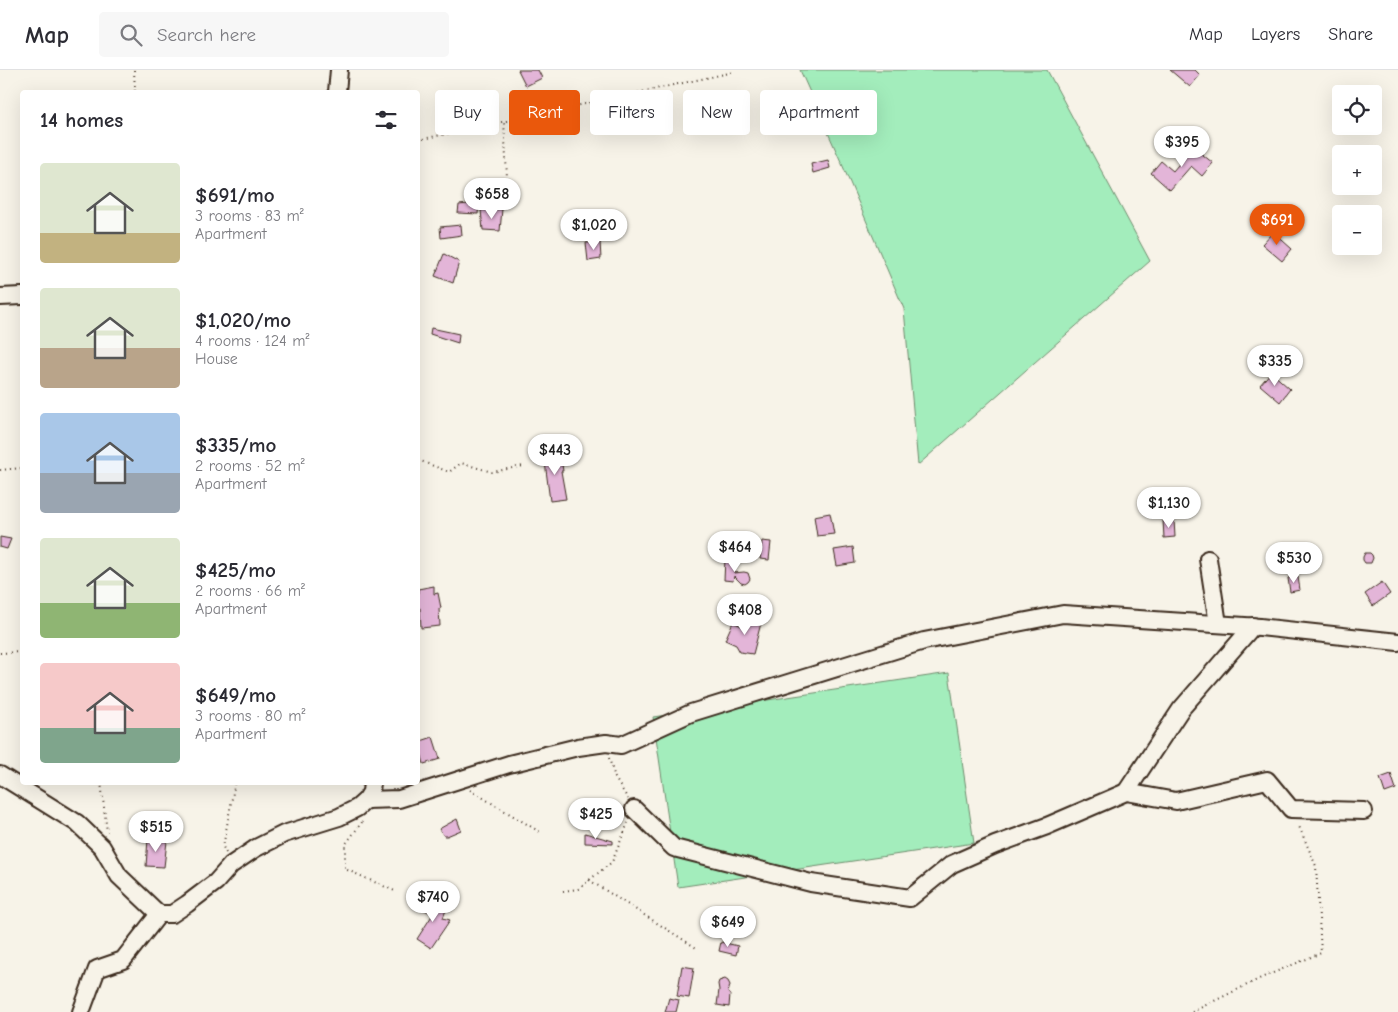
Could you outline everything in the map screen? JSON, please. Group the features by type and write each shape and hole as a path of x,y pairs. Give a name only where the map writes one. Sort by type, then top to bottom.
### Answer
{"street":[{"path":"337,90 339,70"},
{"path":"0,297 20,296"},
{"path":"1208,559 1218,624"},
{"path":"366,800 400,800 510,764 578,747 606,743 621,745 691,713 924,641 1063,614 1253,626 1398,642"},
{"path":"634,809 674,848 811,883 910,898 952,864 995,844 1047,826 1126,792 1180,709 1253,626"},
{"path":"0,775 77,823 102,847 119,876 159,914 172,914 188,904 216,882 231,865 256,848 284,834 338,817 357,808 366,800 371,792 372,785"},
{"path":"1126,792 1176,802 1268,780 1292,809 1364,811"},
{"path":"81,1012 97,968 123,960 159,914"}],"path":[{"path":"134,70 135,90"},
{"path":"420,140 734,72"},
{"path":"495,207 507,177 504,121"},
{"path":"420,461 449,472 461,463 492,472 523,466"},
{"path":"0,470 20,468"},
{"path":"0,653 20,652"},
{"path":"563,891 578,888 612,862 634,809 615,778 606,743"},
{"path":"455,782 540,832"},
{"path":"101,785 108,838"},
{"path":"231,865 223,847 233,785"},
{"path":"366,800 364,820 345,845 345,869 398,892"},
{"path":"1192,1012 1261,978 1322,953 1316,866 1292,809"},
{"path":"589,880 698,949"}],"green space":[{"path":"800,70 1047,70 1150,261 918,465 904,309 829,135 877,135 877,90 809,90"},
{"path":"949,673 974,843 678,887 653,717"}],"building":[{"path":"518,70 538,70 542,78 526,86"},
{"path":"1170,70 1195,70 1200,75 1190,87"},
{"path":"1193,147 1213,163 1202,176 1191,166 1170,190 1151,173 1161,161 1173,171"},
{"path":"828,160 830,168 813,173 811,164"},
{"path":"479,203 478,214 458,213 459,205"},
{"path":"502,209 500,231 483,230 481,210"},
{"path":"461,225 462,235 441,238 440,227"},
{"path":"1273,232 1292,249 1282,261 1262,244"},
{"path":"600,242 601,259 588,261 586,243"},
{"path":"444,254 459,262 453,283 435,276"},
{"path":"431,328 459,334 458,343 430,334"},
{"path":"1271,372 1290,389 1280,402 1260,385"},
{"path":"560,452 566,499 550,501 544,454"},
{"path":"830,513 834,534 817,536 814,516"},
{"path":"1163,520 1174,520 1175,537 1164,538"},
{"path":"0,537 11,539 7,549 0,547"},
{"path":"762,541 771,542 769,560 760,559"},
{"path":"853,547 855,563 837,566 834,550"},
{"path":"1365,553 1372,555 1371,563 1365,563 1363,560"},
{"path":"725,559 735,560 734,573 748,573 750,579 748,582 745,584 741,583 734,576 733,581 724,580"},
{"path":"1298,577 1300,590 1290,592 1288,578"},
{"path":"1382,582 1390,594 1373,606 1365,594"},
{"path":"434,586 434,594 438,593 441,608 439,609 440,626 421,628 420,589"},
{"path":"751,618 761,623 753,654 740,652 736,645 725,640 733,622 744,627"},
{"path":"433,737 440,759 424,764 420,741"},
{"path":"1391,774 1396,789 1385,793 1380,778"},
{"path":"457,819 461,830 444,836 439,829"},
{"path":"585,833 613,841 613,844 585,843"},
{"path":"148,839 167,841 164,867 146,866"},
{"path":"423,897 434,901 433,903 446,910 443,918 450,920 431,948 417,939 433,914 419,907"},
{"path":"721,942 738,946 736,955 719,951"},
{"path":"682,966 694,968 689,998 677,996"},
{"path":"725,979 730,985 728,993 730,994 729,1007 717,1005 718,984 719,981"},
{"path":"669,998 679,1000 676,1012 665,1012"}]}
